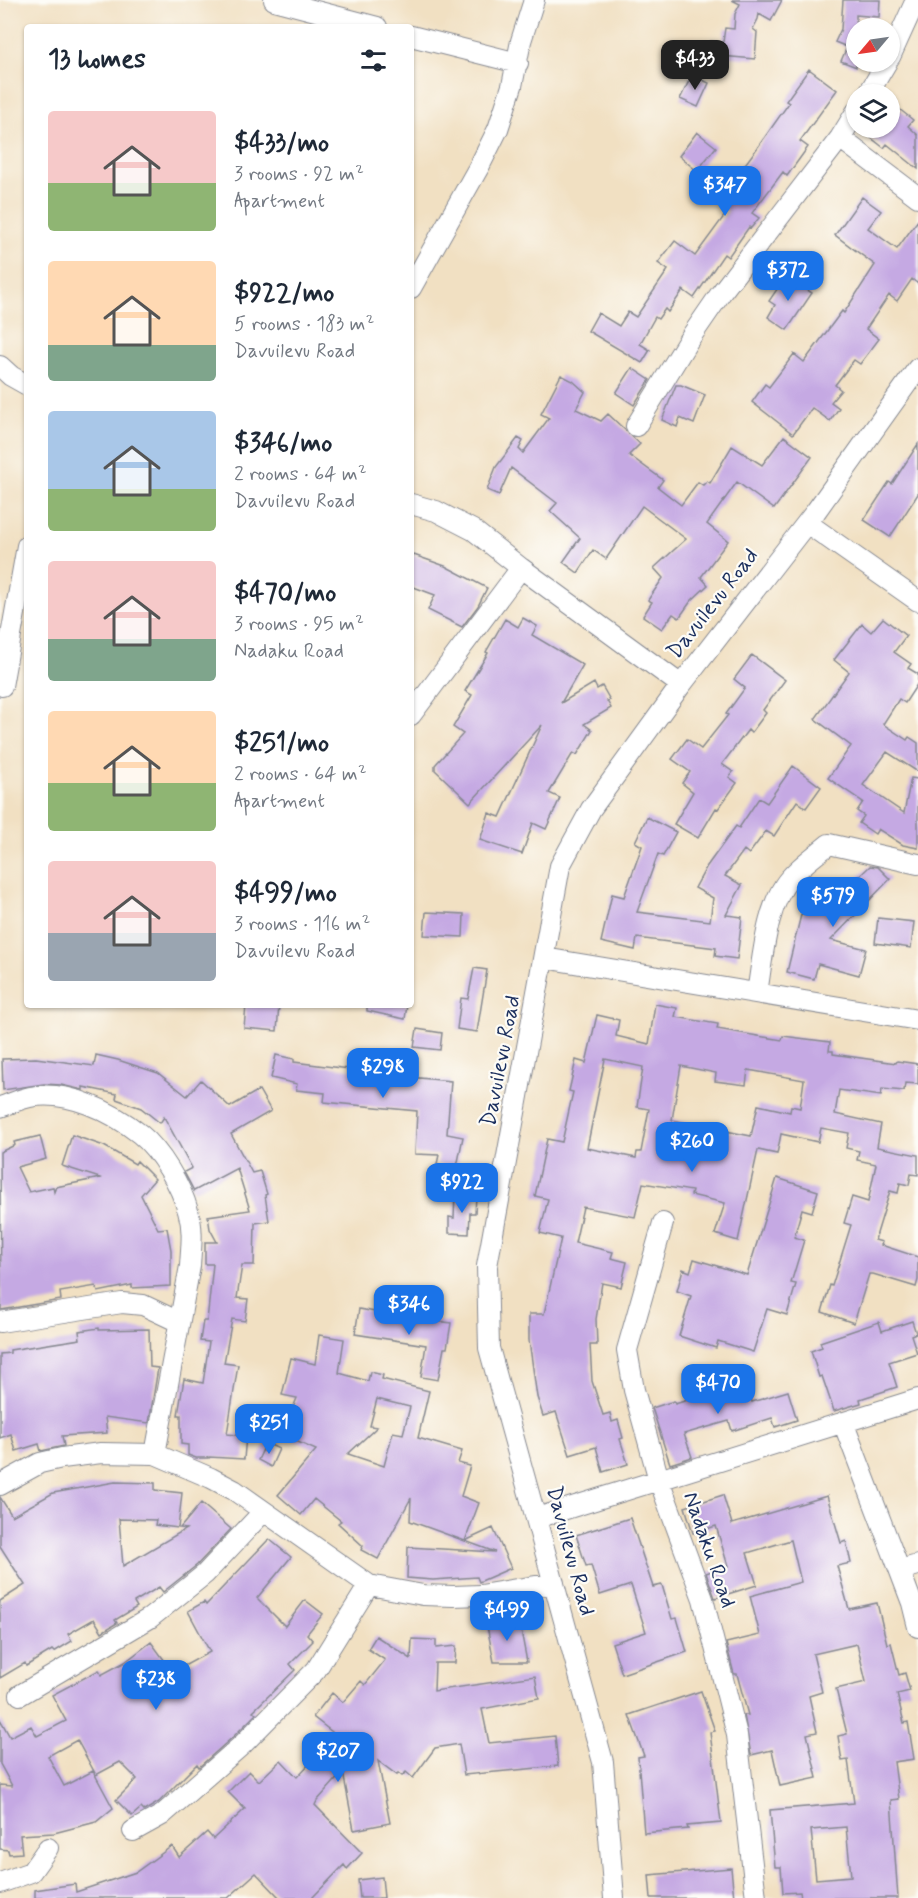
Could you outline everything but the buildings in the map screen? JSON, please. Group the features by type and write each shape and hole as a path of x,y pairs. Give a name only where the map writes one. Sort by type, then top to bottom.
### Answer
{"street":[{"path":"274,0 366,24"},
{"path":"414,283 489,148 506,108 518,63 521,41 534,0"},
{"path":"900,35 916,0"},
{"path":"414,37 518,63"},
{"path":"636,426 687,341 846,128"},
{"path":"840,138 918,197"},
{"path":"0,366 24,383"},
{"name":"Davuilevu Road","path":"614,1898 603,1762 489,1348 487,1266 560,866 591,809 681,685 807,523 918,368"},
{"path":"414,505 436,511 473,530 681,685"},
{"path":"807,523 918,601"},
{"path":"2,686 24,563"},
{"path":"414,710 521,568"},
{"path":"757,993 767,936 777,899 790,879 829,844 918,864"},
{"path":"544,958 918,1020"},
{"path":"0,1107 31,1097 65,1096 97,1107 141,1135 163,1160 180,1190 189,1212 192,1236 190,1266 155,1454"},
{"name":"Nadaku Road","path":"663,1223 627,1350 634,1390 659,1480 703,1599 737,1735 756,1898"},
{"path":"0,1323 122,1303 143,1305 178,1322"},
{"path":"537,1518 918,1399"},
{"path":"843,1422 909,1567 912,1604 918,1627"},
{"path":"0,1485 40,1463 62,1458 101,1454 155,1454 234,1490 369,1586 423,1595 453,1596 481,1595 554,1583"},
{"path":"20,1695 150,1618 205,1574 263,1512"},
{"path":"133,1831 162,1815 242,1745 316,1670 369,1586"},
{"path":"0,1883 31,1872 48,1848"}]}
